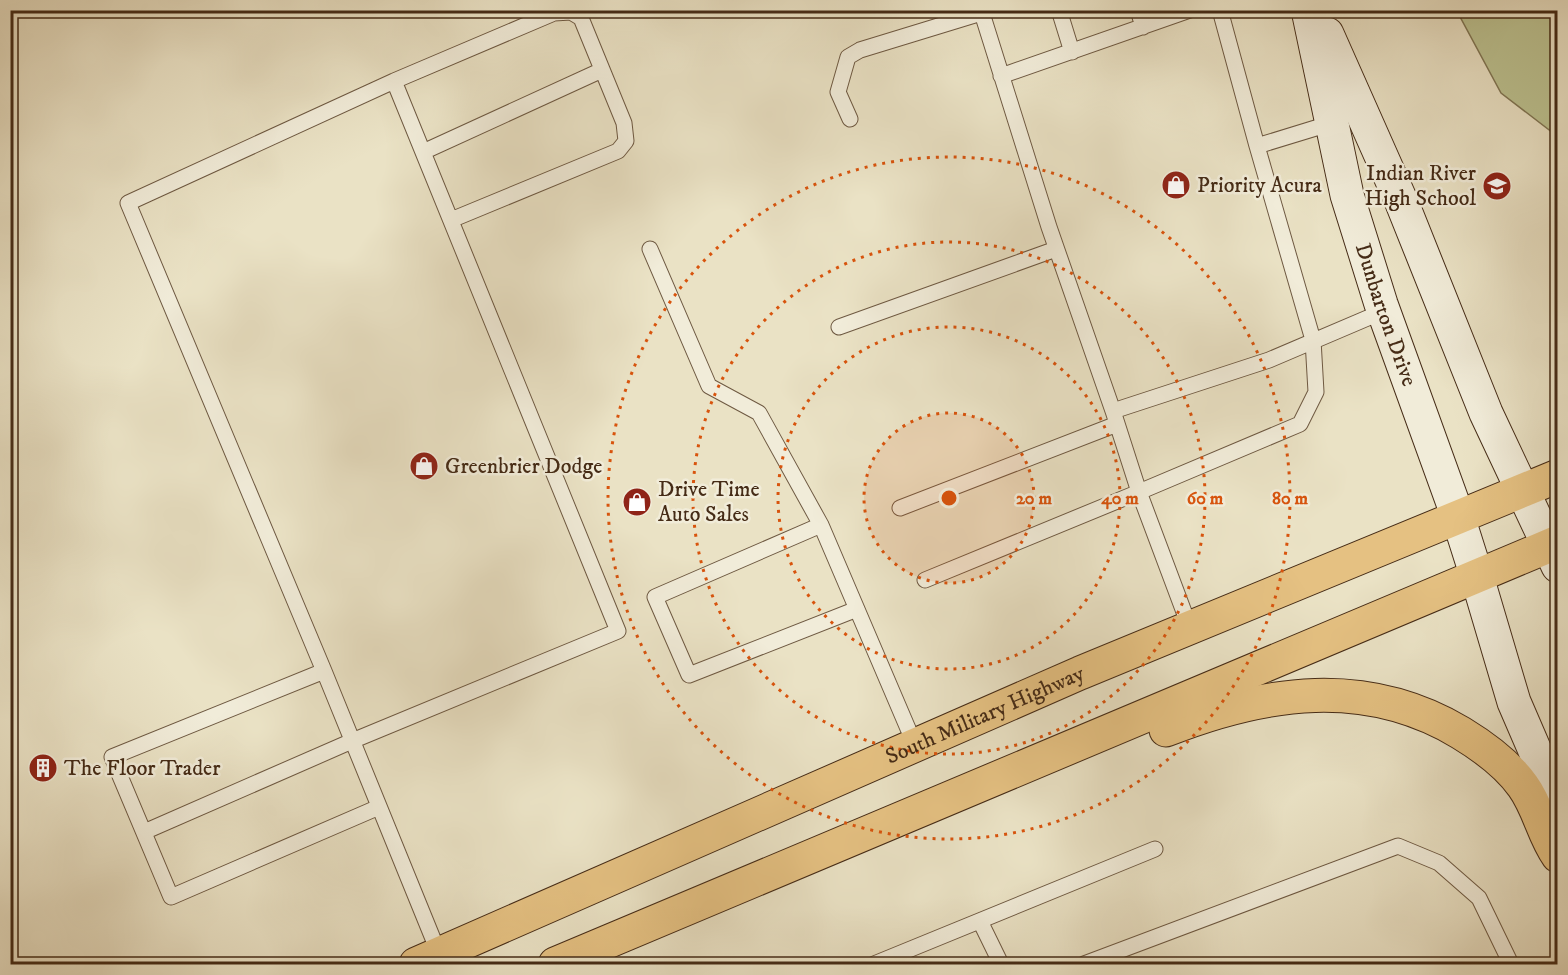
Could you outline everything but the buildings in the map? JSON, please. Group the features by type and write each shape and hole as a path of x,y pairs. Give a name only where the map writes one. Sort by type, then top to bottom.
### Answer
{"main road":[{"name":"South Military Highway","path":"433,961 915,745 1557,476"},
{"path":"555,964 1478,577 1555,551"},
{"path":"898,821 1021,790 1182,724 1227,710 1270,699 1310,695 1344,695 1381,700 1413,710 1445,723 1475,741 1501,762 1523,786 1538,812 1557,856"}],"street":[{"name":"Dunbarton Drive","path":"1308,10 1347,195 1384,312 1478,577 1514,702 1557,804"},
{"path":"1317,10 1402,203 1486,413 1555,551"}],"lane":[{"path":"1059,10 1072,52"},
{"path":"1138,10 1143,27"},
{"path":"1001,76 1190,10"},
{"path":"925,580 1300,424 1316,392 1313,340 1220,10"},
{"path":"433,961 379,807 128,203 394,81 554,13 571,12 581,18 626,132 626,141 618,151 451,220"},
{"path":"850,119 838,92 848,57 860,50 981,12 1056,249 1139,492 1190,628"},
{"path":"423,152 602,70"},
{"path":"144,832 352,741 618,631 394,81"},
{"path":"1257,146 1332,123"},
{"path":"650,249 709,386 759,413 821,525 915,745"},
{"path":"839,327 1056,249"},
{"path":"900,508 1115,418 1269,360 1384,312"},
{"path":"821,525 655,597 680,656 689,675 857,609"},
{"path":"324,671 112,757 171,897 379,807"},
{"path":"1084,964 1398,846 1439,863 1479,898 1511,964"},
{"path":"874,964 895,960 980,921 1155,849"},
{"path":"980,921 1001,964"}],"green space":[{"path":"1462,11 1557,11 1557,136 1501,93 1458,13"}],"place":[{"name":"Priority Acura","path":"1176,185"},
{"name":"Indian River High School","path":"1497,186"},
{"name":"Greenbrier Dodge","path":"424,466"},
{"name":"Drive Time Auto Sales","path":"637,502"},
{"name":"The Floor Trader","path":"43,768"}]}
